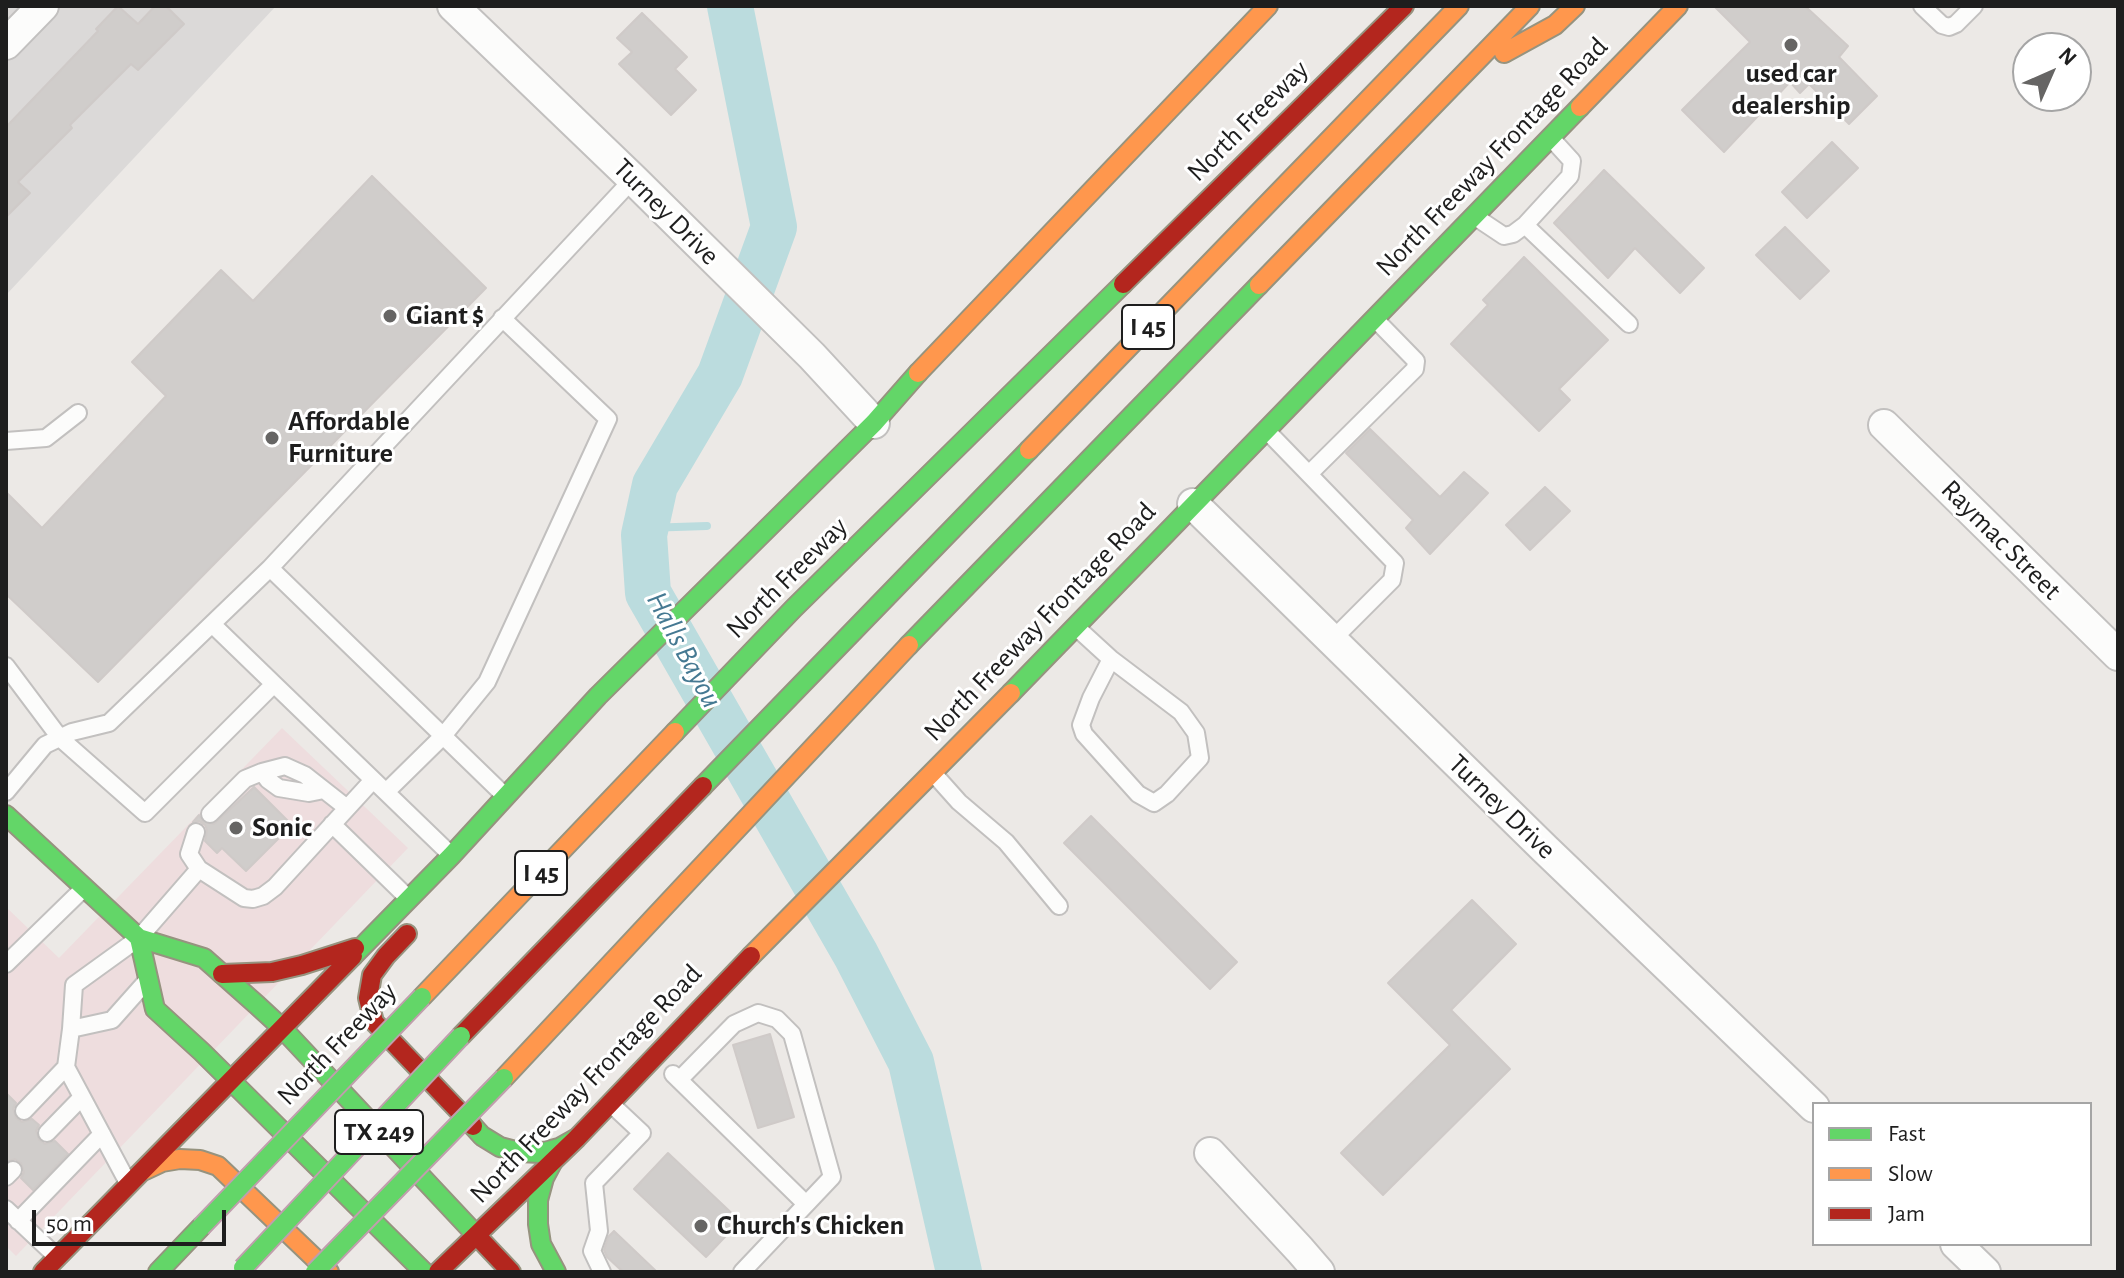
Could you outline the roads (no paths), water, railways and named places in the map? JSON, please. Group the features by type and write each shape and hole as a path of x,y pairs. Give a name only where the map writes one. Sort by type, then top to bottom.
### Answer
{"main road":[{"path":"43,1272 451,856 598,696 874,423 952,336 1268,6"},
{"name":"North Freeway","path":"158,1272 794,608 1404,6"},
{"name":"I 45","path":"242,1270 461,1036 1459,6"},
{"name":"I 45","path":"315,1272 504,1078 870,685 1530,6"},
{"path":"1460,78 1555,25 1575,6"},
{"name":"North Freeway Frontage Road","path":"438,1272 577,1138 765,941 933,773 1474,216 1533,185 1550,137 1678,6"},
{"path":"536,789 598,696"},
{"name":"TX 249","path":"6,815 139,938 204,958 222,974 282,1028 477,1236"},
{"path":"417,924 372,975 368,998 374,1022 482,1136 500,1147 540,1153 559,1148 577,1138"},
{"name":"TX 249","path":"139,938 155,1009 424,1272"},
{"path":"222,974 272,972 362,947"},
{"path":"145,1170 162,1162 180,1159 200,1160 218,1166 329,1272"},
{"path":"554,1159 544,1178 538,1200 538,1224 541,1244 556,1272"},
{"path":"477,1236 511,1272"}],"street":[{"path":"8,38 43,6"},
{"name":"Turney Drive","path":"453,6 812,356 874,423"},
{"name":"Raymac Street","path":"1884,425 2118,655"},
{"name":"Turney Drive","path":"1193,504 1812,1105"},
{"path":"1210,1153 1319,1272"},
{"path":"1958,1246 1985,1272"}],"lane":[{"path":"1922,6 1942,25 1949,27 1974,6"},
{"path":"1474,216 1504,236 1513,234 1525,225 1533,185 1570,176 1572,161 1550,137"},
{"path":"6,792 45,745 72,732 109,723 270,568 633,179"},
{"path":"1525,225 1629,324"},
{"path":"386,792 443,736 487,682 608,419 502,318"},
{"path":"1309,474 1415,369 1416,361 1374,318"},
{"path":"6,441 46,438 78,413"},
{"path":"1265,429 1395,563 1392,580 1332,640"},
{"path":"270,568 506,797"},
{"path":"212,624 451,856"},
{"path":"1075,626 1111,659 1181,712 1196,733 1200,758 1167,794 1154,803 1138,794 1084,734 1081,725 1111,659"},
{"path":"6,666 60,738 145,813 274,684"},
{"path":"210,814 245,779 285,766 305,775 347,808"},
{"path":"933,773 959,802 1006,842 1059,906"},
{"path":"196,832 189,854 199,869 244,898 253,899 275,887 373,780"},
{"path":"332,824 409,899"},
{"path":"129,1186 66,1067 74,985 139,938 199,869"},
{"path":"6,964 84,888"},
{"path":"71,1029 112,1020 148,979"},
{"path":"679,1080 734,1024 758,1013 777,1019 792,1034 832,1177 742,1272"},
{"path":"655,1057 806,1204"},
{"path":"24,1111 66,1067"},
{"path":"47,1133 82,1097"},
{"path":"602,1272 592,1251 599,1231 594,1183 642,1133 610,1103"},
{"path":"57,1258 12,1215 102,1134"}],"waterway":[{"name":"Halls Bayou","path":"730,6 774,227 720,375 655,485 644,535 648,593 856,955 911,1062 959,1272"},
{"path":"645,528 707,526"}],"place":[{"name":"used car dealership","path":"1791,45"},
{"name":"Giant $","path":"390,316"},
{"name":"Affordable Furniture","path":"272,438"},
{"name":"Sonic","path":"236,828"},
{"name":"Church's Chicken","path":"701,1226"}]}
